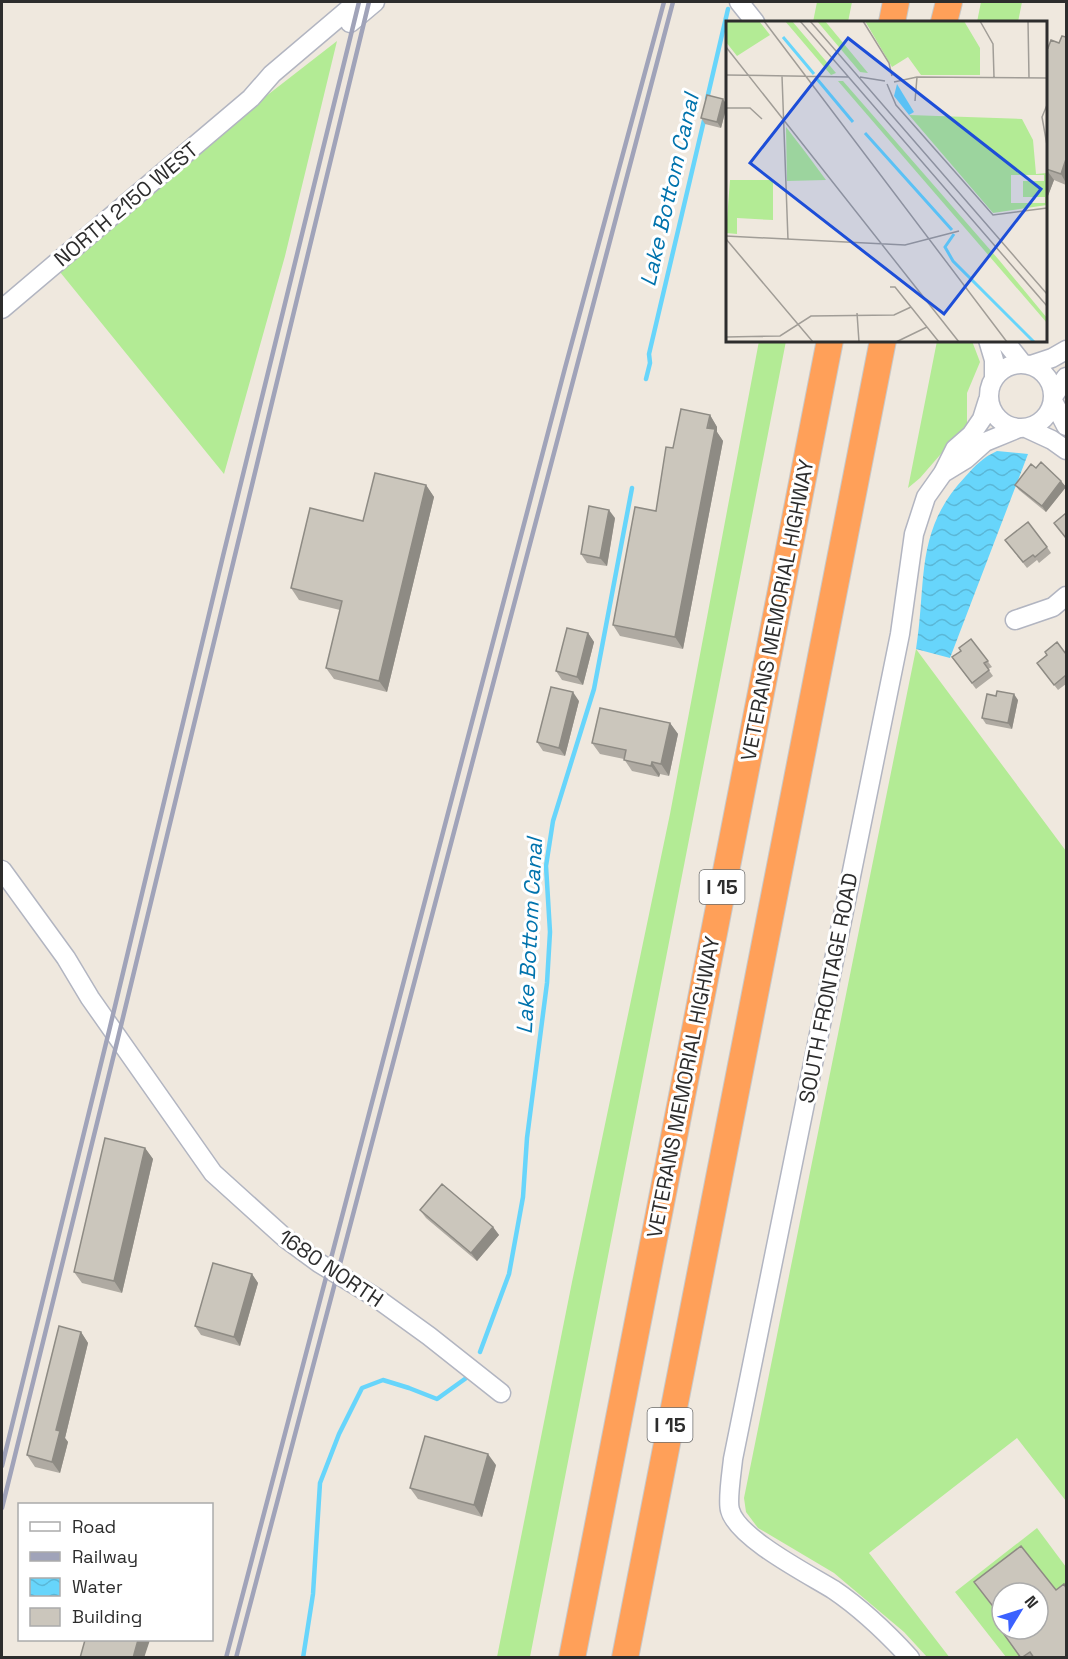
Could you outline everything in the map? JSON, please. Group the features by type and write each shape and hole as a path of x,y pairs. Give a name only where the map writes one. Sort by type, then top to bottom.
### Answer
{"highway":[{"path":"892,21 896,2"},
{"path":"945,21 949,2"},
{"name":"VETERANS MEMORIAL HIGHWAY","path":"572,1658 830,342"},
{"name":"I 15","path":"625,1658 883,342"}],"street":[{"name":"NORTH 2150 WEST","path":"2,309 251,98 272,74 357,2"},
{"name":"NORTH 2150 WEST","path":"251,98 286,77 375,2"},
{"path":"739,2 754,21"},
{"path":"989,342 994,360 994,378"},
{"path":"1006,342 1027,365 1040,370 1047,377 1052,387 1053,399 1066,426"},
{"path":"1066,350 1052,358 1027,365 1006,367 990,384 988,400 993,414 998,419 1011,427 1022,428 1052,440 1066,450"},
{"path":"1022,428 1036,425 1044,419 1066,376"},
{"name":"SOUTH FRONTAGE ROAD","path":"910,1658 866,1615 833,1590 781,1558 739,1525 729,1509 733,1459 898,646 914,534 926,497 943,473 955,449 971,435 982,420 988,400"},
{"name":"SOUTH FRONTAGE ROAD","path":"943,473 966,459 986,442 1022,428"},
{"path":"1016,620 1053,607 1066,596"},
{"name":"1680 NORTH","path":"2,870 66,958 89,981 154,1074 167,1095 179,1124 213,1173 285,1238 429,1336 501,1393"}],"green space":[{"path":"817,2 852,2 848,21 813,21"},
{"path":"981,2 1022,2 1018,21 977,21"},
{"path":"337,41 285,256 224,474 60,272 252,107"},
{"path":"759,342 786,342 530,1657 497,1657 572,1282 670,814"},
{"path":"937,342 972,342 980,362 967,393 967,424 920,478 908,488"},
{"path":"916,649 1066,851 1066,1501 1017,1438 869,1553 950,1658 927,1657 904,1632 834,1573 758,1528 746,1512 744,1498"},
{"path":"1037,1528 1066,1567 1066,1599 1064,1601 1029,1558 998,1581 990,1581 990,1587 982,1593 990,1603 990,1637 955,1592"},
{"path":"993,1641 1014,1641 1020,1657 1006,1657"}],"water":[{"path":"997,451 1028,454 950,658 916,649 925,558 937,517 965,477 987,456"}],"building":[{"path":"1062,36 1066,37 1066,159 1061,174 1047,169 1047,48 1051,40 1059,43"},
{"path":"707,95 723,99 717,122 701,118"},
{"path":"681,409 710,415 707,428 715,429 675,637 613,625 635,507 656,511 666,447 673,448"},
{"path":"1041,462 1061,481 1042,506 1015,485 1031,464 1036,468"},
{"path":"375,473 426,485 379,681 326,668 342,601 291,588 310,508 363,521"},
{"path":"589,506 609,510 600,558 581,554"},
{"path":"1066,513 1066,538 1054,523"},
{"path":"1028,522 1047,547 1035,557 1033,555 1023,562 1005,540"},
{"path":"567,628 588,633 577,677 556,671"},
{"path":"971,639 988,661 984,663 989,670 972,683 952,657 961,651 959,648"},
{"path":"1057,642 1066,654 1066,675 1054,685 1037,663"},
{"path":"551,687 573,692 559,748 537,742"},
{"path":"997,691 1014,694 1008,723 982,718 987,694 996,696"},
{"path":"600,708 670,723 661,764 652,762 651,766 624,760 626,750 592,743"},
{"path":"105,1138 145,1148 114,1281 74,1272"},
{"path":"442,1184 493,1227 471,1253 420,1210"},
{"path":"213,1263 252,1274 234,1337 195,1326"},
{"path":"59,1326 81,1332 56,1430 60,1431 52,1462 27,1455"},
{"path":"425,1436 488,1454 474,1505 410,1488"},
{"path":"1021,1546 1049,1581 990,1581 990,1603 974,1582"},
{"path":"1050,1582 1056,1590 1064,1584 1066,1588 1066,1658 1034,1658 1030,1652 1021,1658 1009,1641 1050,1641"},
{"path":"85,1641 138,1641 133,1658 80,1658"}],"waterway":[{"name":"Lake Bottom Canal","path":"707,99 728,9"},
{"name":"Lake Bottom Canal","path":"646,379 650,363 649,354 705,116"},
{"name":"Lake Bottom Canal","path":"480,1352 509,1274 523,1197 527,1138 547,983 550,932 546,866 553,821 594,689 632,488"},
{"name":"Lake Bottom Canal","path":"303,1658 313,1594 320,1483 339,1434 362,1388 383,1380 437,1399 469,1376"}],"railway":[{"path":"2,1466 359,2"},
{"path":"2,1508 369,2"},
{"path":"226,1658 565,368 664,2"},
{"path":"236,1658 673,2"}]}
